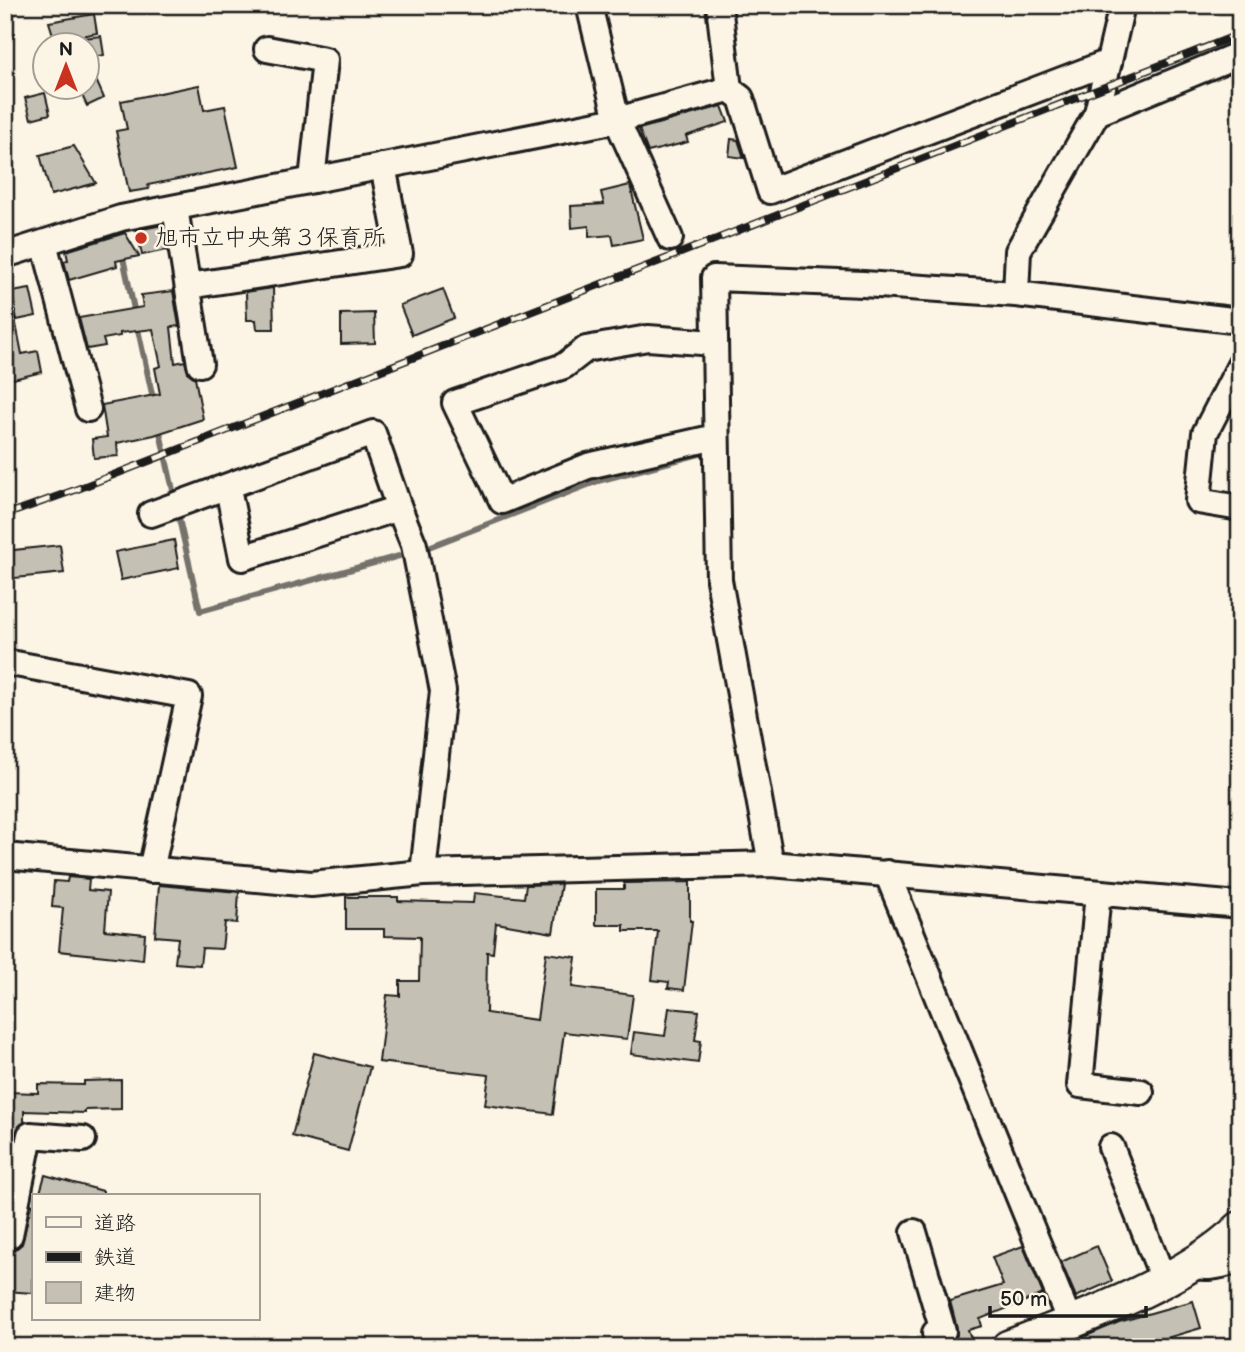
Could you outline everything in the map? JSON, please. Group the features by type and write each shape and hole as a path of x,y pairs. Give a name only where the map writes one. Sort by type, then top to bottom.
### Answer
{"main road":[{"path":"1008,1347 1064,1336 1177,1273 1240,1228"}],"street":[{"path":"589,5 617,120 670,237"},
{"path":"719,5 729,89"},
{"path":"1016,294 1018,251 1097,113 1122,5"},
{"path":"267,49 325,60 312,180"},
{"path":"1097,113 1240,54"},
{"path":"5,255 121,218 617,120 729,89 741,97 770,191 1108,62"},
{"path":"188,286 400,254 383,166"},
{"path":"175,208 201,364"},
{"path":"44,243 88,409"},
{"path":"771,864 719,579 713,278 1016,294 1240,321"},
{"path":"714,343 648,338 586,349 564,366 456,403 502,500 588,466 716,437"},
{"path":"1240,365 1205,433 1198,501 1240,508"},
{"path":"151,514 373,433 414,545 443,691 423,873"},
{"path":"228,488 242,558 399,508"},
{"path":"5,663 189,696 151,870"},
{"path":"5,856 311,884 423,873 771,864 1240,905"},
{"path":"887,873 1066,1310 1064,1336"},
{"path":"1098,892 1080,1085 1141,1092"},
{"path":"5,1234 10,1235 30,1135 83,1139"},
{"path":"1111,1147 1177,1273 1240,1260"},
{"path":"914,1232 943,1331 935,1333 939,1347"}],"building":[{"path":"94,14 97,32 52,32 49,22"},
{"path":"199,85 204,110 225,106 238,167 148,185 149,189 129,192 116,131 127,129 121,101"},
{"path":"32,96 32,102 47,102 50,114 31,119 25,98"},
{"path":"722,106 728,122 686,136 688,142 648,152 639,129"},
{"path":"731,139 738,140 744,158 729,156"},
{"path":"74,146 96,183 51,195 40,155"},
{"path":"630,185 643,239 614,245 612,235 589,237 589,226 572,228 571,206 604,204 601,192"},
{"path":"163,225 167,250 142,255 137,230"},
{"path":"125,233 139,256 116,261 117,266 69,280 64,261 68,260 66,251"},
{"path":"273,288 274,329 257,329 256,320 247,320 246,292"},
{"path":"30,289 36,316 17,320 12,292"},
{"path":"443,289 454,318 412,335 400,305"},
{"path":"173,291 179,326 171,327 175,363 185,361 188,373 195,378 203,419 154,435 117,443 118,456 94,458 92,439 107,437 102,405 160,394 155,368 161,366 153,329 120,333 120,336 103,339 105,346 87,349 79,318 143,307 141,295"},
{"path":"13,309 22,354 38,351 42,372 5,381 5,310"},
{"path":"374,313 375,343 341,344 341,314"},
{"path":"174,540 179,568 121,580 115,552"},
{"path":"60,545 64,573 5,579 5,551"},
{"path":"68,877 89,879 88,890 108,892 105,930 145,934 143,960 59,951 63,908 52,907 54,881 67,882"},
{"path":"690,882 692,921 684,990 668,988 669,982 652,980 658,931 624,931 624,925 596,925 596,889 624,889 624,883"},
{"path":"561,884 553,933 496,923 493,953 487,952 486,1013 537,1020 546,953 576,957 572,987 633,995 627,1039 564,1032 553,1114 485,1105 489,1075 379,1062 387,995 400,996 400,981 419,981 420,937 384,936 384,929 346,929 346,897 398,897 398,901 473,903 474,893 524,898 526,885"},
{"path":"159,885 239,892 237,923 225,922 222,949 202,948 200,965 175,963 178,938 155,936"},
{"path":"669,1008 699,1011 695,1040 701,1041 698,1063 631,1054 634,1032 665,1036"},
{"path":"314,1053 370,1067 348,1151 292,1136"},
{"path":"121,1080 121,1109 85,1110 85,1113 24,1111 24,1122 16,1132 5,1131 5,1092 38,1093 38,1084 84,1085 84,1081"},
{"path":"45,1175 103,1191 103,1194 40,1194"},
{"path":"31,1204 32,1293 5,1291 9,1250 22,1244"},
{"path":"1023,1246 1043,1294 980,1319 982,1326 968,1330 972,1341 956,1347 954,1341 957,1328 950,1301 1003,1285 992,1257"},
{"path":"1097,1246 1112,1281 1076,1297 1061,1262"},
{"path":"1193,1301 1201,1328 1136,1347 1079,1347 1079,1339 1119,1322"}],"waterway":[{"path":"122,253 135,314"},
{"path":"137,325 154,403"},
{"path":"159,428 175,499"},
{"path":"421,550 598,481 707,452"},
{"path":"177,510 200,611 410,553"}],"railway":[{"path":"5,515 75,490 1240,34"}],"place":[{"name":"旭市立中央第３保育所","path":"141,238"}]}
